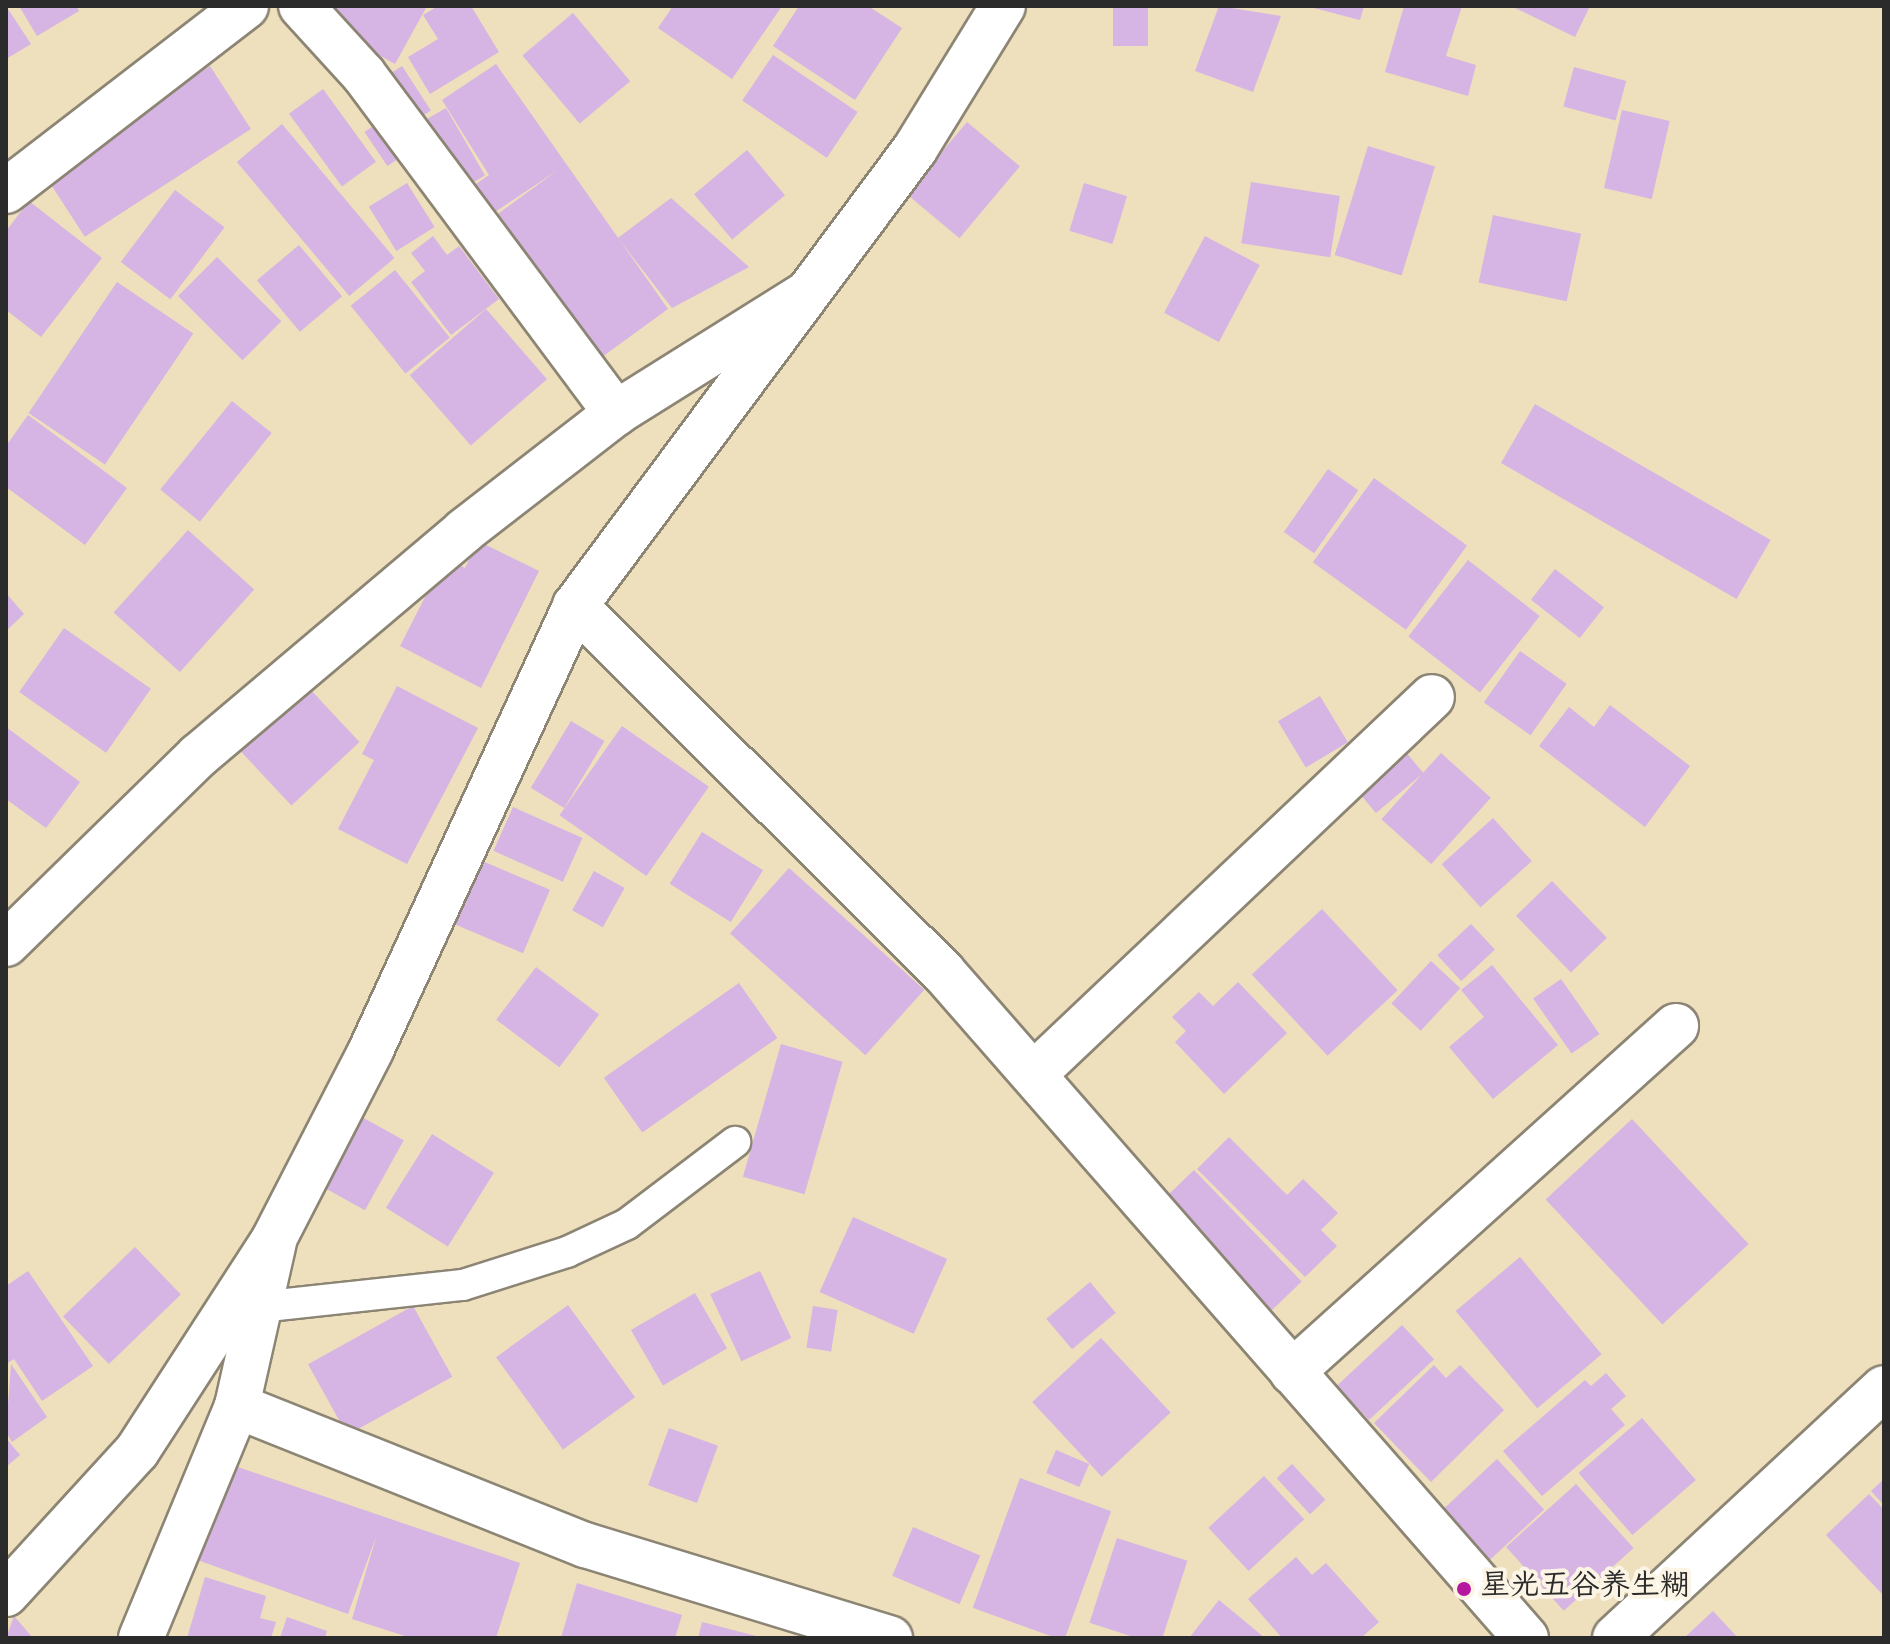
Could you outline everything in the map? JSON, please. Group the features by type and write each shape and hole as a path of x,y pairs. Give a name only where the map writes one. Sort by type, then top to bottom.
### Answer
{"street":[{"path":"6,191 246,6"},
{"path":"301,6 364,75 616,413"},
{"path":"6,1594 137,1451 274,1239 371,1050 575,606 915,149 1003,6"},
{"path":"6,944 198,756 616,413 808,293"},
{"path":"575,606 943,972 1526,1638"},
{"path":"1034,1074 1432,697"},
{"path":"1292,1372 1676,1026"},
{"path":"141,1638 237,1406 274,1239"},
{"path":"1615,1638 1884,1388"},
{"path":"237,1406 585,1545 890,1638"}],"lane":[{"path":"259,1307 463,1285 567,1252 627,1224 735,1142"}],"building":[{"path":"6,6 31,44 6,59"},
{"path":"19,6 76,6 79,11 37,36"},
{"path":"325,6 427,6 395,64 316,21"},
{"path":"438,6 471,6 499,52 430,94 408,57 438,39 423,15"},
{"path":"673,6 782,6 732,79 658,28"},
{"path":"799,6 868,6 902,28 855,100 773,46"},
{"path":"1113,6 1148,6 1148,46 1113,46"},
{"path":"1219,6 1281,16 1253,92 1195,71"},
{"path":"1306,6 1364,6 1360,20"},
{"path":"1404,6 1462,6 1446,56 1476,65 1468,96 1385,72"},
{"path":"1511,6 1590,6 1575,37"},
{"path":"573,13 630,81 580,124 522,55"},
{"path":"773,55 858,112 827,158 742,101"},
{"path":"496,64 668,309 595,362 491,219 558,170 492,214 473,186 489,175 442,100"},
{"path":"210,66 251,129 85,237 44,174"},
{"path":"402,66 431,110 410,124 381,80"},
{"path":"1574,67 1626,81 1616,121 1563,107"},
{"path":"323,89 376,162 342,186 289,114"},
{"path":"446,108 485,176 456,193 417,125"},
{"path":"1622,110 1670,121 1652,199 1604,188"},
{"path":"391,114 414,148 387,166 364,132"},
{"path":"967,122 1020,166 959,238 907,194"},
{"path":"282,124 394,258 349,296 237,162"},
{"path":"1368,146 1435,166 1402,275 1335,255"},
{"path":"747,150 785,195 732,240 694,194"},
{"path":"1251,182 1340,196 1330,257 1241,243"},
{"path":"407,183 435,227 396,251 369,207"},
{"path":"1084,183 1127,196 1112,244 1069,231"},
{"path":"175,190 225,227 170,299 121,262"},
{"path":"671,198 749,267 672,308 618,238"},
{"path":"29,201 102,258 41,337 6,310 6,231"},
{"path":"1493,215 1581,234 1567,301 1479,282"},
{"path":"433,236 447,255 459,246 499,299 451,335 411,282 425,271 411,253"},
{"path":"1205,236 1260,265 1219,342 1164,313"},
{"path":"299,245 342,296 300,332 257,280"},
{"path":"217,257 281,321 242,360 178,296"},
{"path":"395,270 450,338 405,373 351,306"},
{"path":"117,282 193,333 105,464 29,413"},
{"path":"486,309 547,379 471,445 410,375"},
{"path":"232,401 272,433 200,522 160,490"},
{"path":"1535,404 1771,540 1737,599 1501,463"},
{"path":"28,415 127,488 85,545 6,487 6,446"},
{"path":"1328,469 1358,490 1314,553 1284,532"},
{"path":"1374,478 1467,546 1406,630 1313,562"},
{"path":"188,530 254,590 180,672 114,612"},
{"path":"478,541 539,571 481,688 400,646 445,558 465,568"},
{"path":"1468,560 1540,616 1480,692 1408,636"},
{"path":"1555,569 1604,607 1580,638 1531,600"},
{"path":"6,593 24,614 6,631"},
{"path":"64,628 151,689 106,753 19,692"},
{"path":"1520,651 1567,684 1531,735 1484,703"},
{"path":"397,686 478,728 407,864 338,829 374,760 362,754"},
{"path":"309,688 359,742 291,806 241,751"},
{"path":"1320,696 1348,742 1306,768 1278,721"},
{"path":"1610,705 1690,766 1645,827 1539,746 1569,707 1594,727"},
{"path":"571,721 604,741 564,808 531,788"},
{"path":"622,726 709,787 646,876 559,815"},
{"path":"6,727 80,782 46,828 6,799"},
{"path":"1399,744 1423,773 1376,813 1352,784"},
{"path":"1441,753 1491,798 1431,864 1381,819"},
{"path":"513,807 582,838 563,882 493,851"},
{"path":"1493,818 1532,861 1481,907 1442,864"},
{"path":"702,832 763,870 731,922 670,884"},
{"path":"480,860 550,890 523,953 453,924"},
{"path":"789,868 924,990 865,1055 730,933"},
{"path":"594,871 625,888 603,927 572,910"},
{"path":"1552,881 1607,938 1571,973 1516,916"},
{"path":"1322,909 1398,990 1327,1056 1252,974"},
{"path":"1471,924 1495,950 1461,981 1437,955"},
{"path":"1431,961 1460,988 1421,1031 1391,1003"},
{"path":"1492,965 1558,1045 1493,1099 1449,1047 1484,1017 1461,990"},
{"path":"536,967 599,1015 559,1067 496,1020"},
{"path":"1561,979 1599,1034 1572,1053 1533,999"},
{"path":"1238,982 1287,1033 1224,1094 1175,1042 1186,1031 1172,1017 1199,992 1213,1006"},
{"path":"739,983 777,1038 642,1133 604,1078"},
{"path":"781,1044 843,1062 804,1194 743,1177"},
{"path":"360,1116 404,1140 365,1210 321,1186"},
{"path":"1632,1119 1749,1244 1662,1325 1546,1199"},
{"path":"432,1134 494,1173 448,1246 386,1208"},
{"path":"1229,1137 1287,1195 1303,1179 1338,1213 1321,1230 1337,1246 1305,1277 1197,1169"},
{"path":"1194,1170 1302,1281 1271,1311 1163,1200"},
{"path":"853,1217 947,1259 914,1334 820,1292"},
{"path":"135,1247 181,1294 109,1364 63,1316"},
{"path":"1520,1257 1602,1354 1537,1408 1456,1311"},
{"path":"28,1271 93,1366 42,1401 14,1359 6,1364 6,1286"},
{"path":"760,1271 791,1338 741,1361 710,1294"},
{"path":"1090,1282 1116,1313 1072,1349 1046,1319"},
{"path":"695,1293 727,1348 663,1385 631,1330"},
{"path":"568,1305 635,1397 563,1450 496,1357"},
{"path":"413,1306 452,1377 347,1435 308,1364"},
{"path":"813,1306 838,1310 831,1351 806,1347"},
{"path":"1402,1325 1434,1359 1369,1420 1337,1386"},
{"path":"1101,1338 1171,1413 1102,1477 1032,1402"},
{"path":"11,1364 47,1417 12,1442 6,1432"},
{"path":"1434,1365 1446,1378 1460,1365 1504,1410 1431,1482 1374,1423"},
{"path":"1606,1373 1626,1396 1611,1409 1625,1425 1542,1496 1503,1451 1585,1380 1591,1386"},
{"path":"1642,1418 1696,1480 1632,1535 1579,1473"},
{"path":"669,1428 718,1446 697,1503 648,1485"},
{"path":"6,1438 20,1455 6,1467"},
{"path":"1056,1450 1089,1464 1079,1487 1046,1473"},
{"path":"1497,1459 1544,1509 1481,1568 1434,1518"},
{"path":"226,1463 520,1563 496,1638 411,1638 352,1619 377,1534 348,1614 192,1558"},
{"path":"1292,1464 1325,1500 1310,1514 1277,1478"},
{"path":"1264,1476 1304,1519 1249,1571 1208,1528"},
{"path":"1020,1478 1111,1511 1065,1638 1056,1638 973,1608"},
{"path":"1884,1479 1884,1505 1871,1491"},
{"path":"1576,1484 1634,1548 1564,1611 1506,1547"},
{"path":"1869,1494 1884,1510 1884,1596 1826,1535"},
{"path":"913,1527 980,1556 959,1604 892,1576"},
{"path":"1117,1538 1187,1561 1162,1638 1137,1638 1089,1623"},
{"path":"1296,1557 1312,1575 1326,1563 1379,1622 1361,1638 1282,1638 1248,1599"},
{"path":"205,1577 266,1596 260,1618 276,1622 271,1638 187,1638"},
{"path":"577,1583 682,1615 675,1638 561,1638"},
{"path":"1219,1600 1265,1638 1189,1638"},
{"path":"1713,1611 1738,1638 1684,1638"},
{"path":"14,1616 33,1638 6,1638"},
{"path":"287,1617 327,1631 325,1638 280,1638"},
{"path":"702,1622 760,1637 698,1638"}],"place":[{"name":"星光五谷养生糊","path":"1464,1589"}]}
